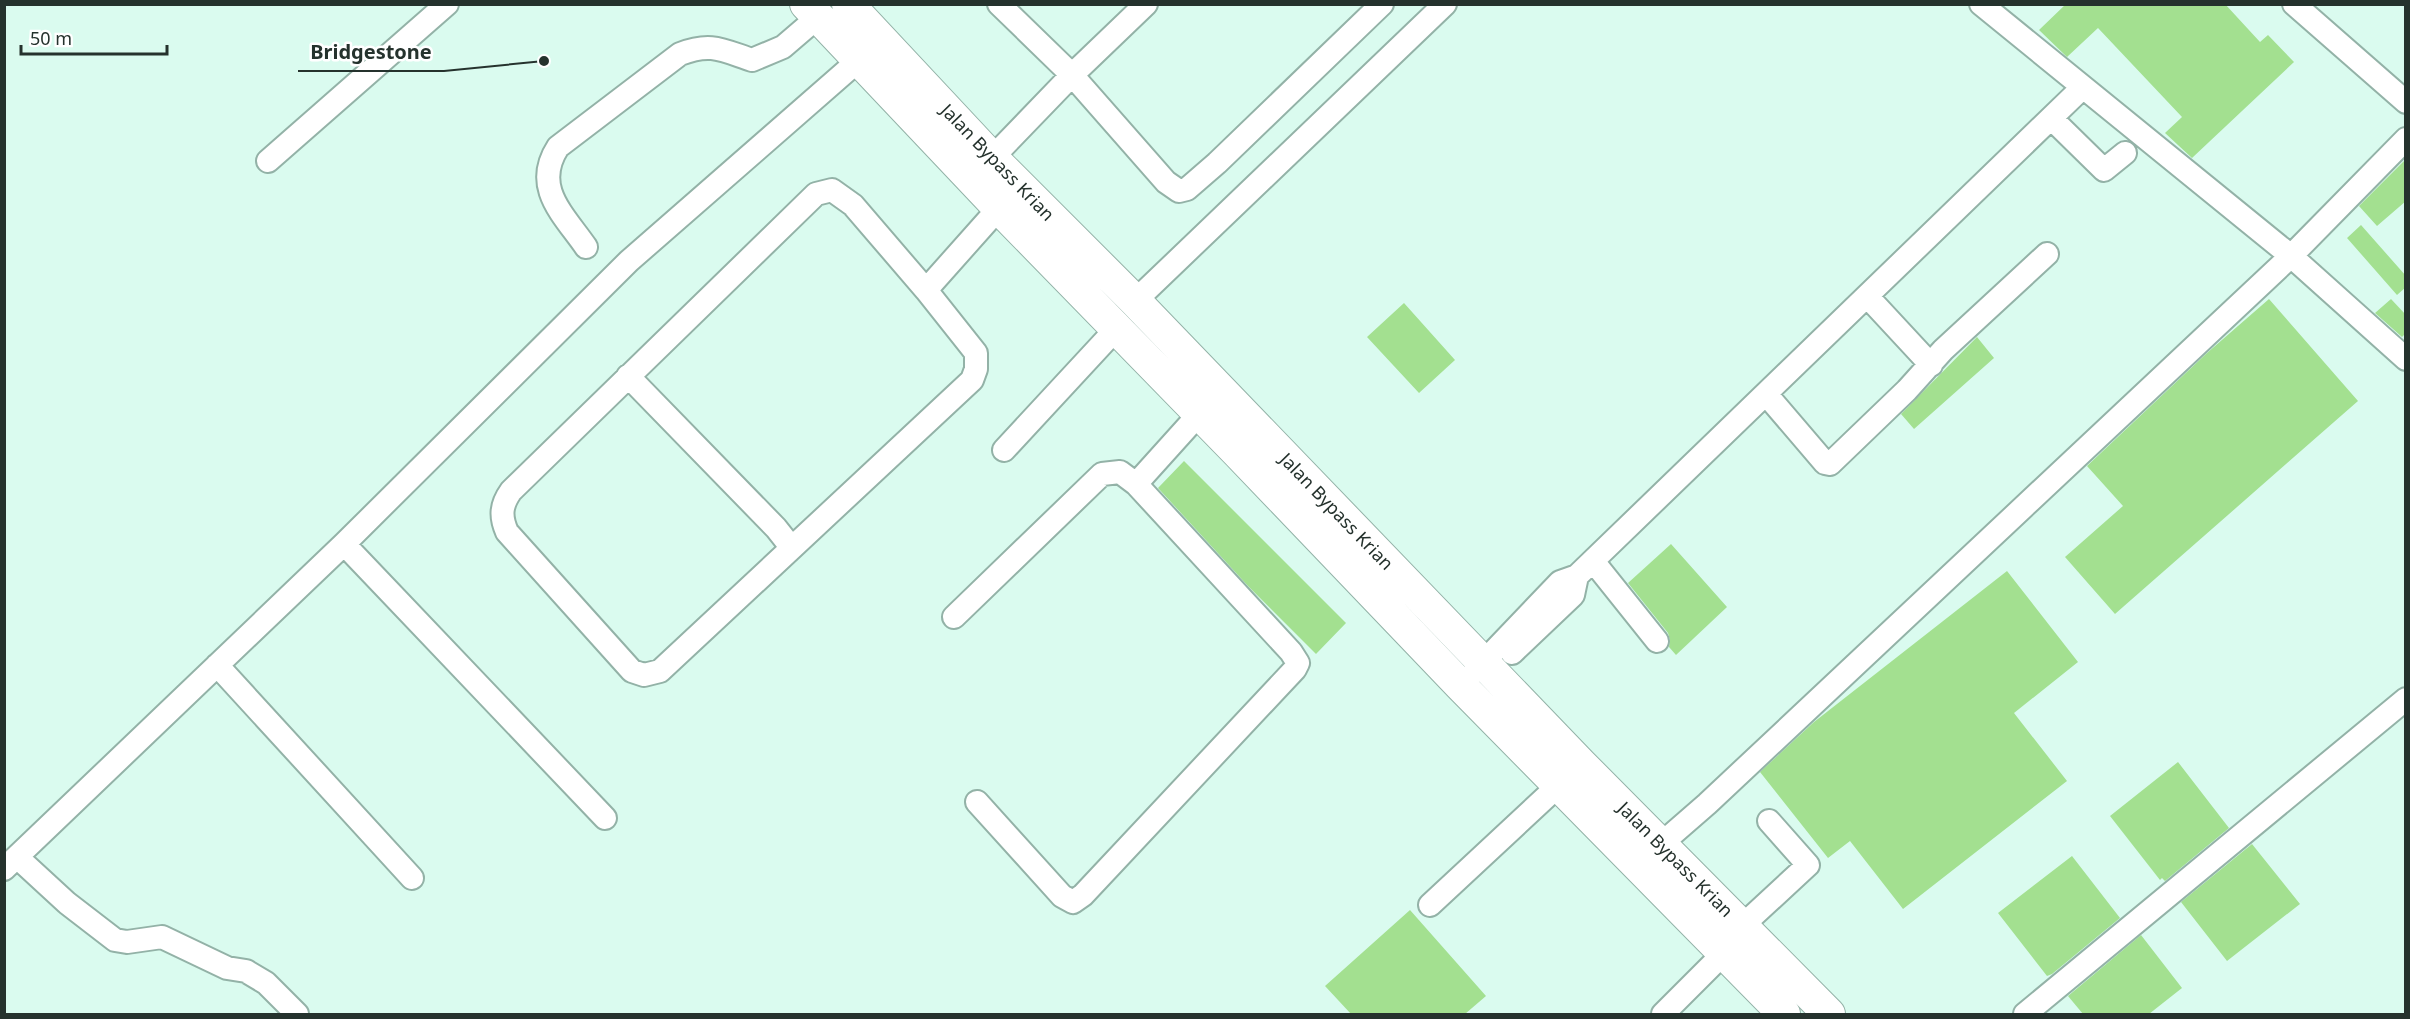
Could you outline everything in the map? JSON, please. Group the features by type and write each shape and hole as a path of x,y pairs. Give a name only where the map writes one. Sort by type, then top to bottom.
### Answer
{"highway":[{"name":"Jalan Bypass Krian","path":"848,4 992,158 1135,301 1661,844 1829,1014"},
{"name":"Jalan Bypass Krian","path":"812,11 1465,690 1724,953 1776,1012"}],"street":[{"path":"268,161 447,4"},
{"path":"999,4 1072,75 1166,182 1174,189 1183,191 1217,163 1382,4"},
{"path":"992,158 1072,75 1146,4"},
{"path":"1135,301 1445,4"},
{"path":"1981,4 2291,256 2406,359"},
{"path":"2294,4 2406,102"},
{"path":"586,247 549,193 547,171 550,159 558,147 680,54 698,48 716,48 752,60 783,47 812,11"},
{"path":"297,1014 266,983 246,971 227,968 162,937 128,942 115,940 11,863 344,544 629,261 859,60"},
{"path":"1465,690 1489,667 1560,582 1585,569 2082,88"},
{"path":"2051,118 2104,170 2125,153"},
{"path":"1661,844 1707,804 2291,256 2406,139"},
{"path":"832,190 853,205 926,290 976,353 976,369 972,380 814,529 791,546 670,664 660,671 644,675 632,671 507,532 502,510 504,501 511,491 816,194 832,190"},
{"path":"926,290 999,208"},
{"path":"1766,394 1825,463 1830,464 1931,365 1943,350 2047,254"},
{"path":"1867,296 1931,365"},
{"path":"1004,450 1117,328"},
{"path":"628,376 791,546"},
{"path":"1136,484 1200,413"},
{"path":"954,617 1102,474 1119,472 1136,484 1291,652 1298,663 1295,669 1083,895 1073,902 1062,896 977,802"},
{"path":"344,544 606,818"},
{"path":"1585,569 1658,641"},
{"path":"217,665 412,878"},
{"path":"2025,1014 2406,699"},
{"path":"1430,905 1559,785"},
{"path":"1742,926 1808,865 1769,821"},
{"path":"1664,1014 1724,953"}],"building":[{"path":"2066,4 2225,4 2260,42 2268,35 2294,62 2192,158 2165,133 2182,117 2098,28 2067,57 2039,30"},
{"path":"2406,159 2406,201 2377,226 2359,206"},
{"path":"2361,225 2406,276 2406,287 2397,295 2347,238"},
{"path":"2269,299 2358,401 2115,614 2065,557 2123,506 2087,466 2207,353"},
{"path":"2391,299 2406,315 2406,333 2402,337 2375,313"},
{"path":"1404,303 1455,360 1419,393 1367,337"},
{"path":"1977,337 1994,358 1914,429 1901,414"},
{"path":"1184,461 1346,623 1316,654 1248,586 1158,488"},
{"path":"1671,544 1727,607 1676,655 1669,647 1668,633 1628,583"},
{"path":"2007,571 2078,662 2014,713 2067,781 1903,909 1850,841 1828,858 1760,772 1814,722"},
{"path":"2178,762 2229,828 2165,881 2162,878 2160,880 2110,816"},
{"path":"2252,844 2300,904 2227,961 2181,902"},
{"path":"2072,856 2120,918 2047,976 1998,913"},
{"path":"1410,910 1486,996 1465,1014 1351,1014 1325,986"},
{"path":"2141,935 2182,988 2149,1014 2083,1014 2068,996"}],"place":[{"name":"Bridgestone","path":"544,61"}]}
